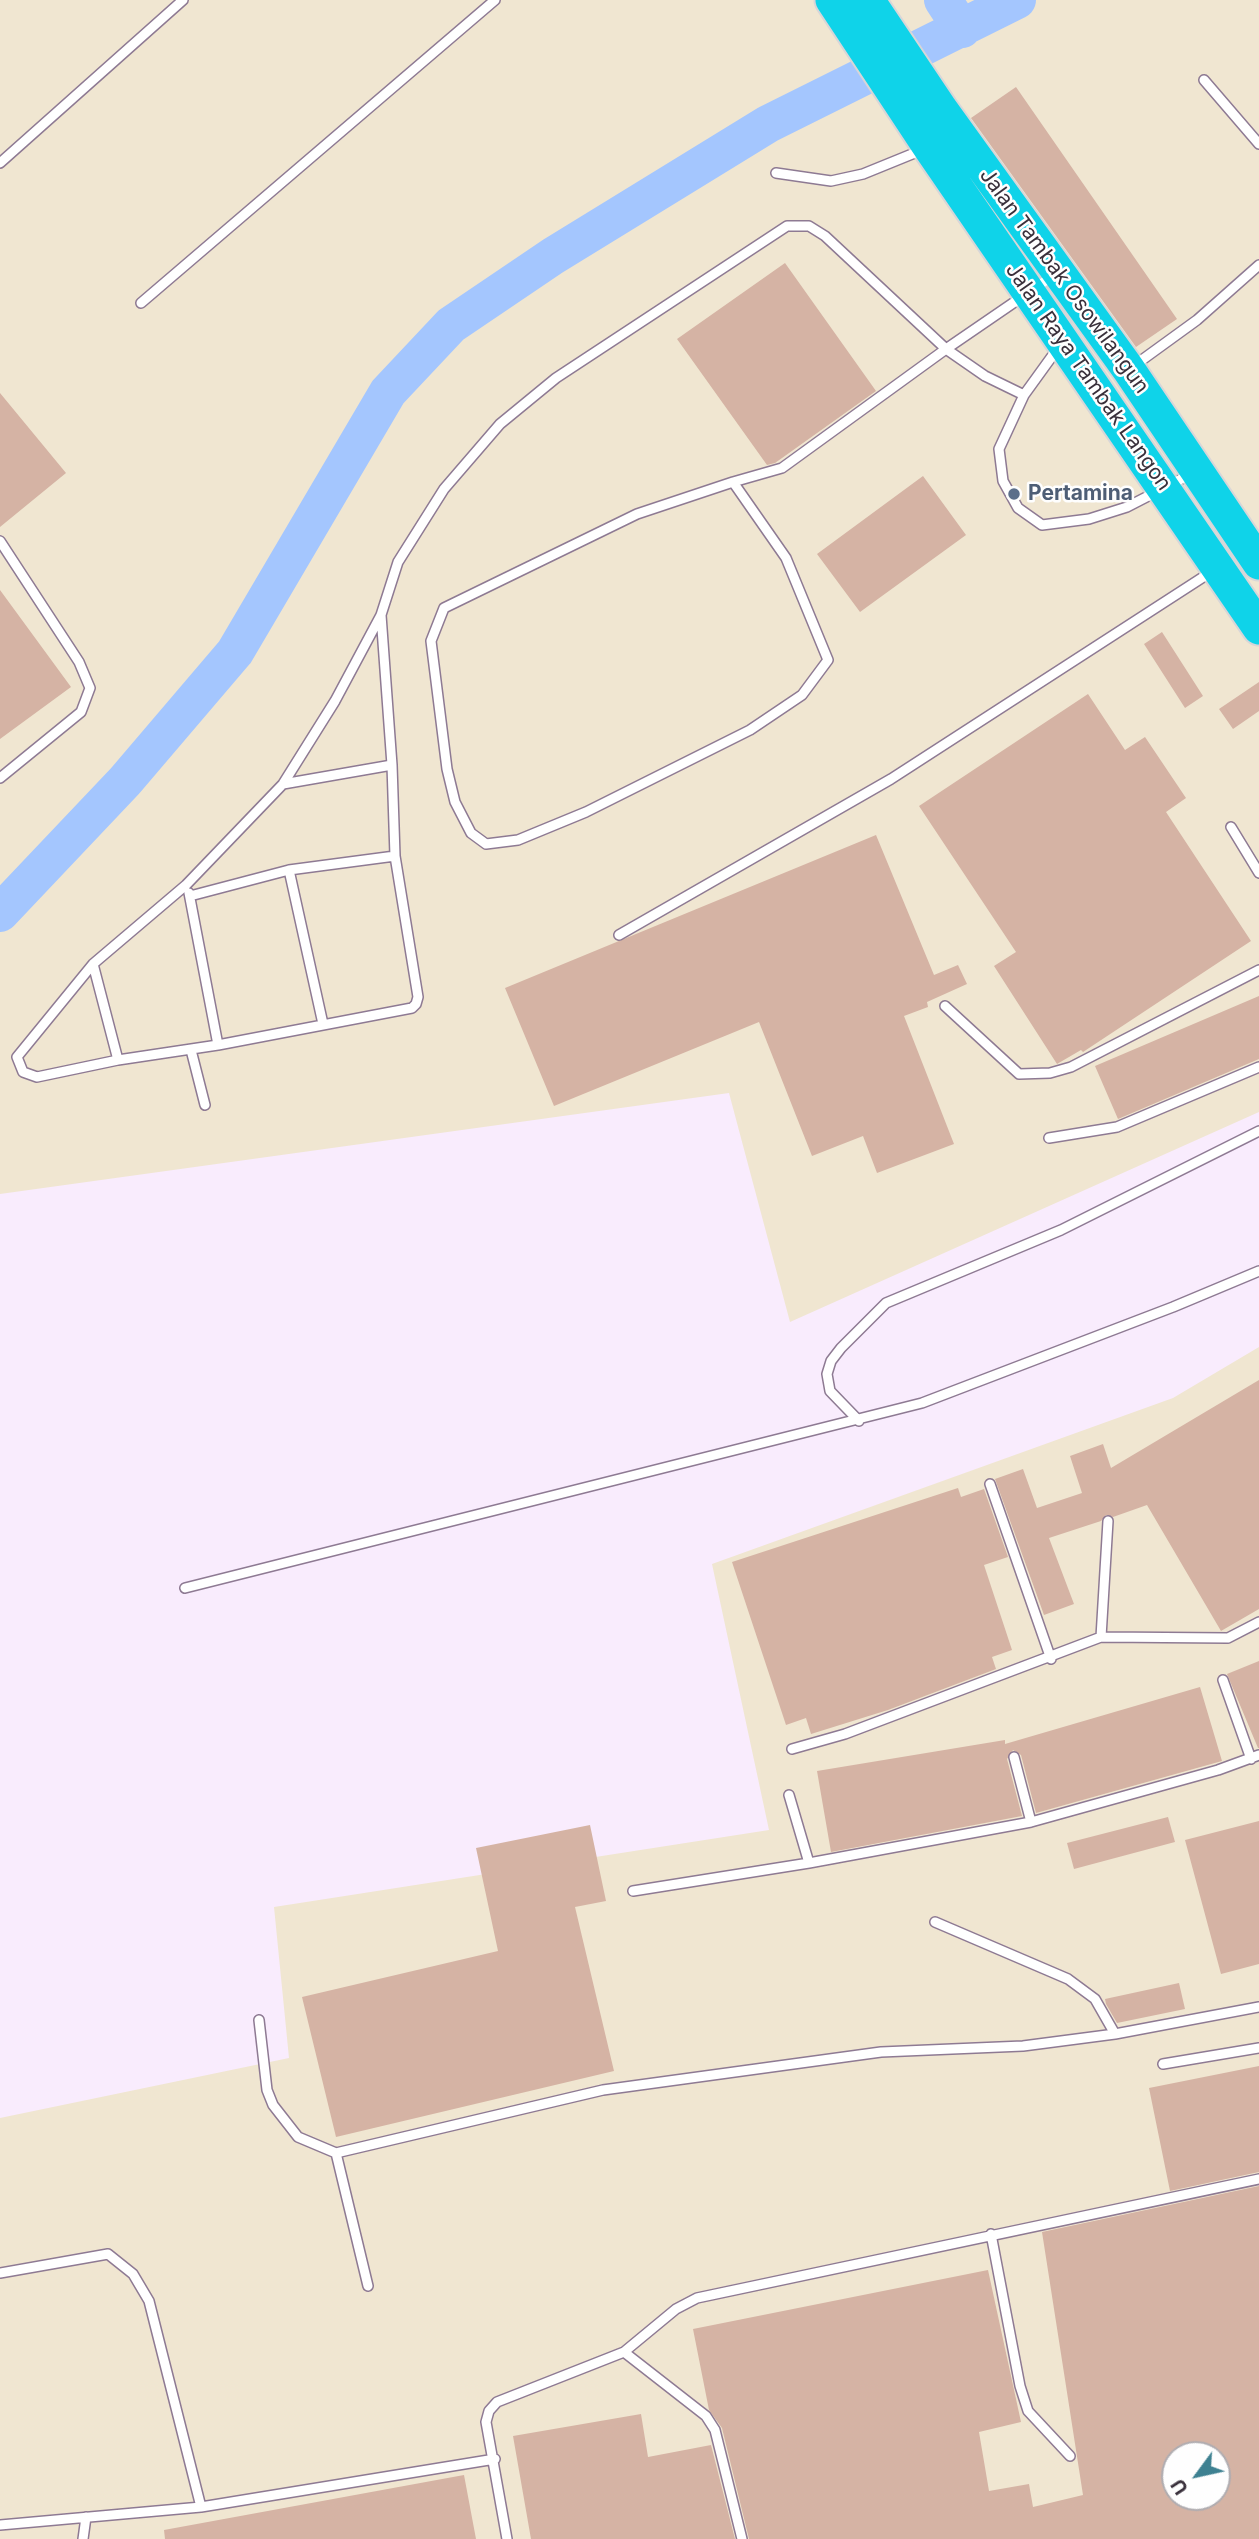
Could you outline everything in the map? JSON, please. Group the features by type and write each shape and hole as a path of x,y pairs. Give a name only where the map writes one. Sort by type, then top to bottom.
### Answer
{"highway":[{"path":"849,6 928,128"},
{"name":"Jalan Tambak Osowilangun","path":"928,128 1058,271 1077,331 1114,381 1198,470 1259,563"},
{"name":"Jalan Raya Tambak Langon","path":"928,128 1031,293 1077,331"},
{"name":"Jalan Raya Tambak Langon","path":"1114,381 1166,489 1259,628"}],"lane":[{"path":"0,163 183,0"},
{"path":"141,303 495,0"},
{"path":"1204,80 1259,144"},
{"path":"776,173 831,181 863,174 928,128"},
{"path":"381,615 392,765 395,856 418,997 416,1004 412,1008 37,1077 23,1072 17,1057 93,964 186,885 283,784 335,701 381,615 398,562 444,489 500,424 556,378 788,226 809,226 825,236 946,349 985,376 1024,395"},
{"path":"1114,381 1196,320 1259,265"},
{"path":"733,482 786,558 828,660 802,695 750,730 586,812 517,840 486,844 471,833 455,802 447,769 431,641 444,608 637,514 733,482 782,468 946,349 1031,293 1058,271"},
{"path":"1077,331 1024,395 999,449 1003,481 1018,508 1042,524 1089,519 1166,489 1198,470"},
{"path":"0,541 85,672 90,688 81,712 0,778"},
{"path":"619,935 891,779 1218,567"},
{"path":"283,784 392,765"},
{"path":"1231,827 1259,873"},
{"path":"190,896 289,870 395,856"},
{"path":"289,870 324,1024"},
{"path":"186,885 218,1045"},
{"path":"93,964 118,1060"},
{"path":"945,1006 1019,1074 1049,1073 1071,1067 1259,970"},
{"path":"191,1050 205,1105"},
{"path":"1049,1138 1117,1127 1259,1067"},
{"path":"859,1421 830,1391 827,1374 831,1361 841,1348 886,1303 1061,1230 1259,1131"},
{"path":"185,1588 859,1421 959,1389 1259,1271"},
{"path":"990,1484 1051,1659"},
{"path":"1101,1637 1108,1521"},
{"path":"792,1749 845,1734 1051,1659 1101,1637 1228,1639 1259,1622"},
{"path":"633,1891 809,1863 1031,1822 1255,1757 1223,1681"},
{"path":"1014,1757 1031,1822"},
{"path":"789,1795 809,1863"},
{"path":"934,1922 1068,1979 1095,1999 1115,2034"},
{"path":"258,2020 267,2090 273,2105 298,2137 336,2154 603,2090 881,2052 1023,2046 1115,2034 1259,2007"},
{"path":"1163,2064 1259,2048"},
{"path":"336,2154 368,2286"},
{"path":"507,2539 495,2459 486,2422 489,2411 497,2402 624,2352 676,2309 697,2298 1259,2179"},
{"path":"990,2234 1020,2386 1028,2411 1070,2456"},
{"path":"0,2273 108,2254 133,2274 149,2301 201,2507"},
{"path":"624,2352 706,2416 715,2430 742,2539"},
{"path":"0,2525 201,2507 495,2459"},
{"path":"83,2539 86,2517"}],"shaded area":[{"path":"0,0 1259,0 1259,1112 790,1322 729,1093 0,1194"},
{"path":"1259,1347 1259,2539 0,2539 0,2118 289,2058 274,1907 769,1830 712,1564 1173,1398"}],"building":[{"path":"1016,87 1177,319 1136,347 971,118"},
{"path":"785,263 876,391 775,463 767,465 677,339"},
{"path":"0,393 66,473 0,527"},
{"path":"923,476 966,535 860,612 817,554"},
{"path":"0,590 71,687 0,739"},
{"path":"1162,632 1203,696 1185,708 1144,644"},
{"path":"1259,682 1259,711 1233,729 1219,709"},
{"path":"1088,694 1125,750 1145,737 1186,798 1166,812 1251,941 1083,1052 1081,1050 1057,1064 994,966 1016,952 919,806"},
{"path":"876,835 934,975 958,965 967,984 927,1002 928,1007 904,1016 954,1144 877,1173 863,1136 812,1156 759,1022 554,1106 505,988"},
{"path":"1259,996 1259,1059 1118,1119 1095,1066"},
{"path":"1259,1380 1259,1609 1221,1631 1147,1505 1113,1517 1106,1515 1101,1521 1049,1538 1074,1604 1044,1615 995,1479 1023,1469 1037,1508 1082,1493 1070,1456 1103,1444 1111,1468"},
{"path":"958,1488 961,1497 984,1489 1008,1557 984,1565 1012,1650 992,1657 996,1669 888,1710 811,1734 806,1718 786,1725 732,1562"},
{"path":"1259,1661 1259,1748 1258,1748 1227,1674"},
{"path":"1200,1687 1222,1761 1036,1813 1021,1755 1013,1750 1007,1759 1022,1816 831,1852 817,1771 1005,1740 1005,1744"},
{"path":"1168,1817 1175,1842 1074,1869 1067,1843"},
{"path":"1259,1821 1259,1964 1221,1974 1185,1840"},
{"path":"590,1825 606,1901 575,1907 614,2071 336,2137 302,1997 498,1951 476,1848"},
{"path":"1179,1983 1185,2009 1117,2023 1106,2004 1105,1999"},
{"path":"1259,2066 1259,2172 1170,2191 1149,2088"},
{"path":"1259,2186 1259,2539 749,2539 722,2428 709,2410 693,2329 988,2270 1021,2422 979,2432 989,2491 1029,2484 1033,2507 1083,2495 1042,2232"},
{"path":"641,2414 648,2457 711,2445 735,2539 531,2539 513,2436"},
{"path":"464,2475 476,2539 165,2539 164,2530"}],"waterway":[{"path":"943,0 962,29"},
{"path":"0,913 125,781 235,652 388,392 451,325 553,256 768,124 1017,0"}],"place":[{"name":"Pertamina","path":"1014,494"}]}
